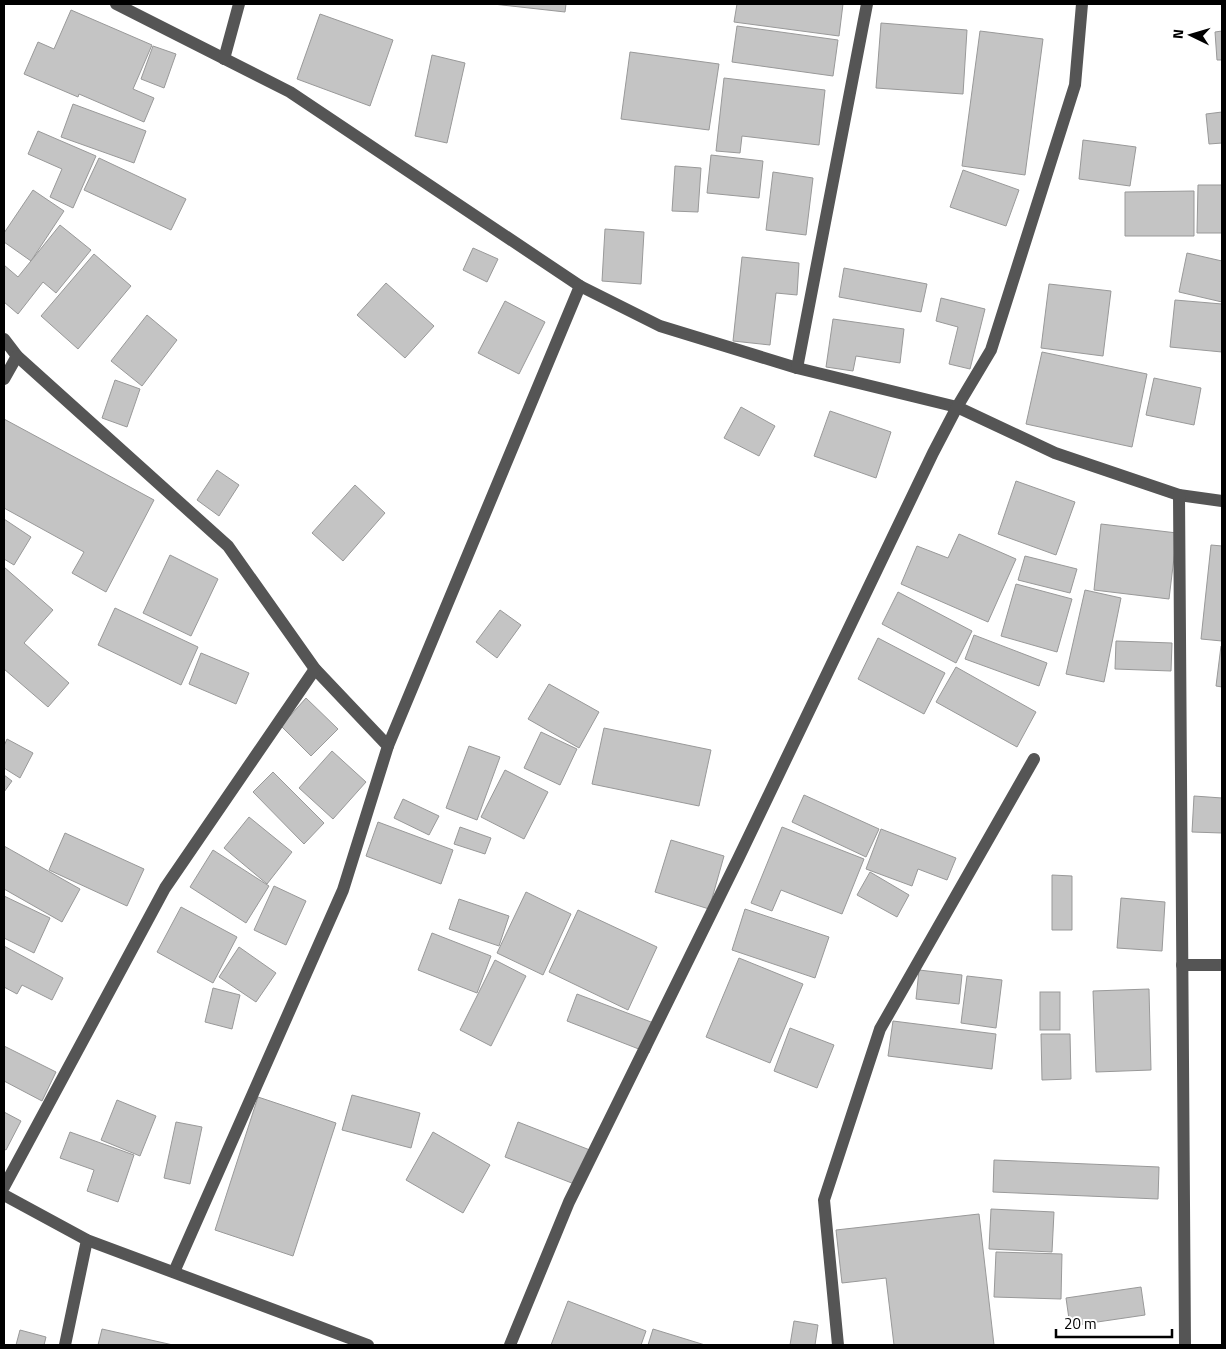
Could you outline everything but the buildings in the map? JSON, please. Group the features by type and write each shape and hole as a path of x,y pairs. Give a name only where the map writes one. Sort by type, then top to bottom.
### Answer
{"street":[{"path":"116,4 290,92 580,286 660,326 797,368 957,406 1055,453 1179,495 1222,501"},
{"path":"224,59 239,4"},
{"path":"797,368 867,4"},
{"path":"510,1345 569,1202 738,860 933,453 957,406 990,350 1075,85 1082,4"},
{"path":"174,1272 343,890 388,746 580,286"},
{"path":"4,339 17,356 228,546 315,669 388,746"},
{"path":"4,379 17,356"},
{"path":"1179,495 1185,1345"},
{"path":"4,1187 165,888 315,669"},
{"path":"838,1345 824,1200 880,1029 1034,759"},
{"path":"1182,965 1222,965"},
{"path":"4,1195 87,1240 365,1345"},
{"path":"65,1345 87,1240"}]}
